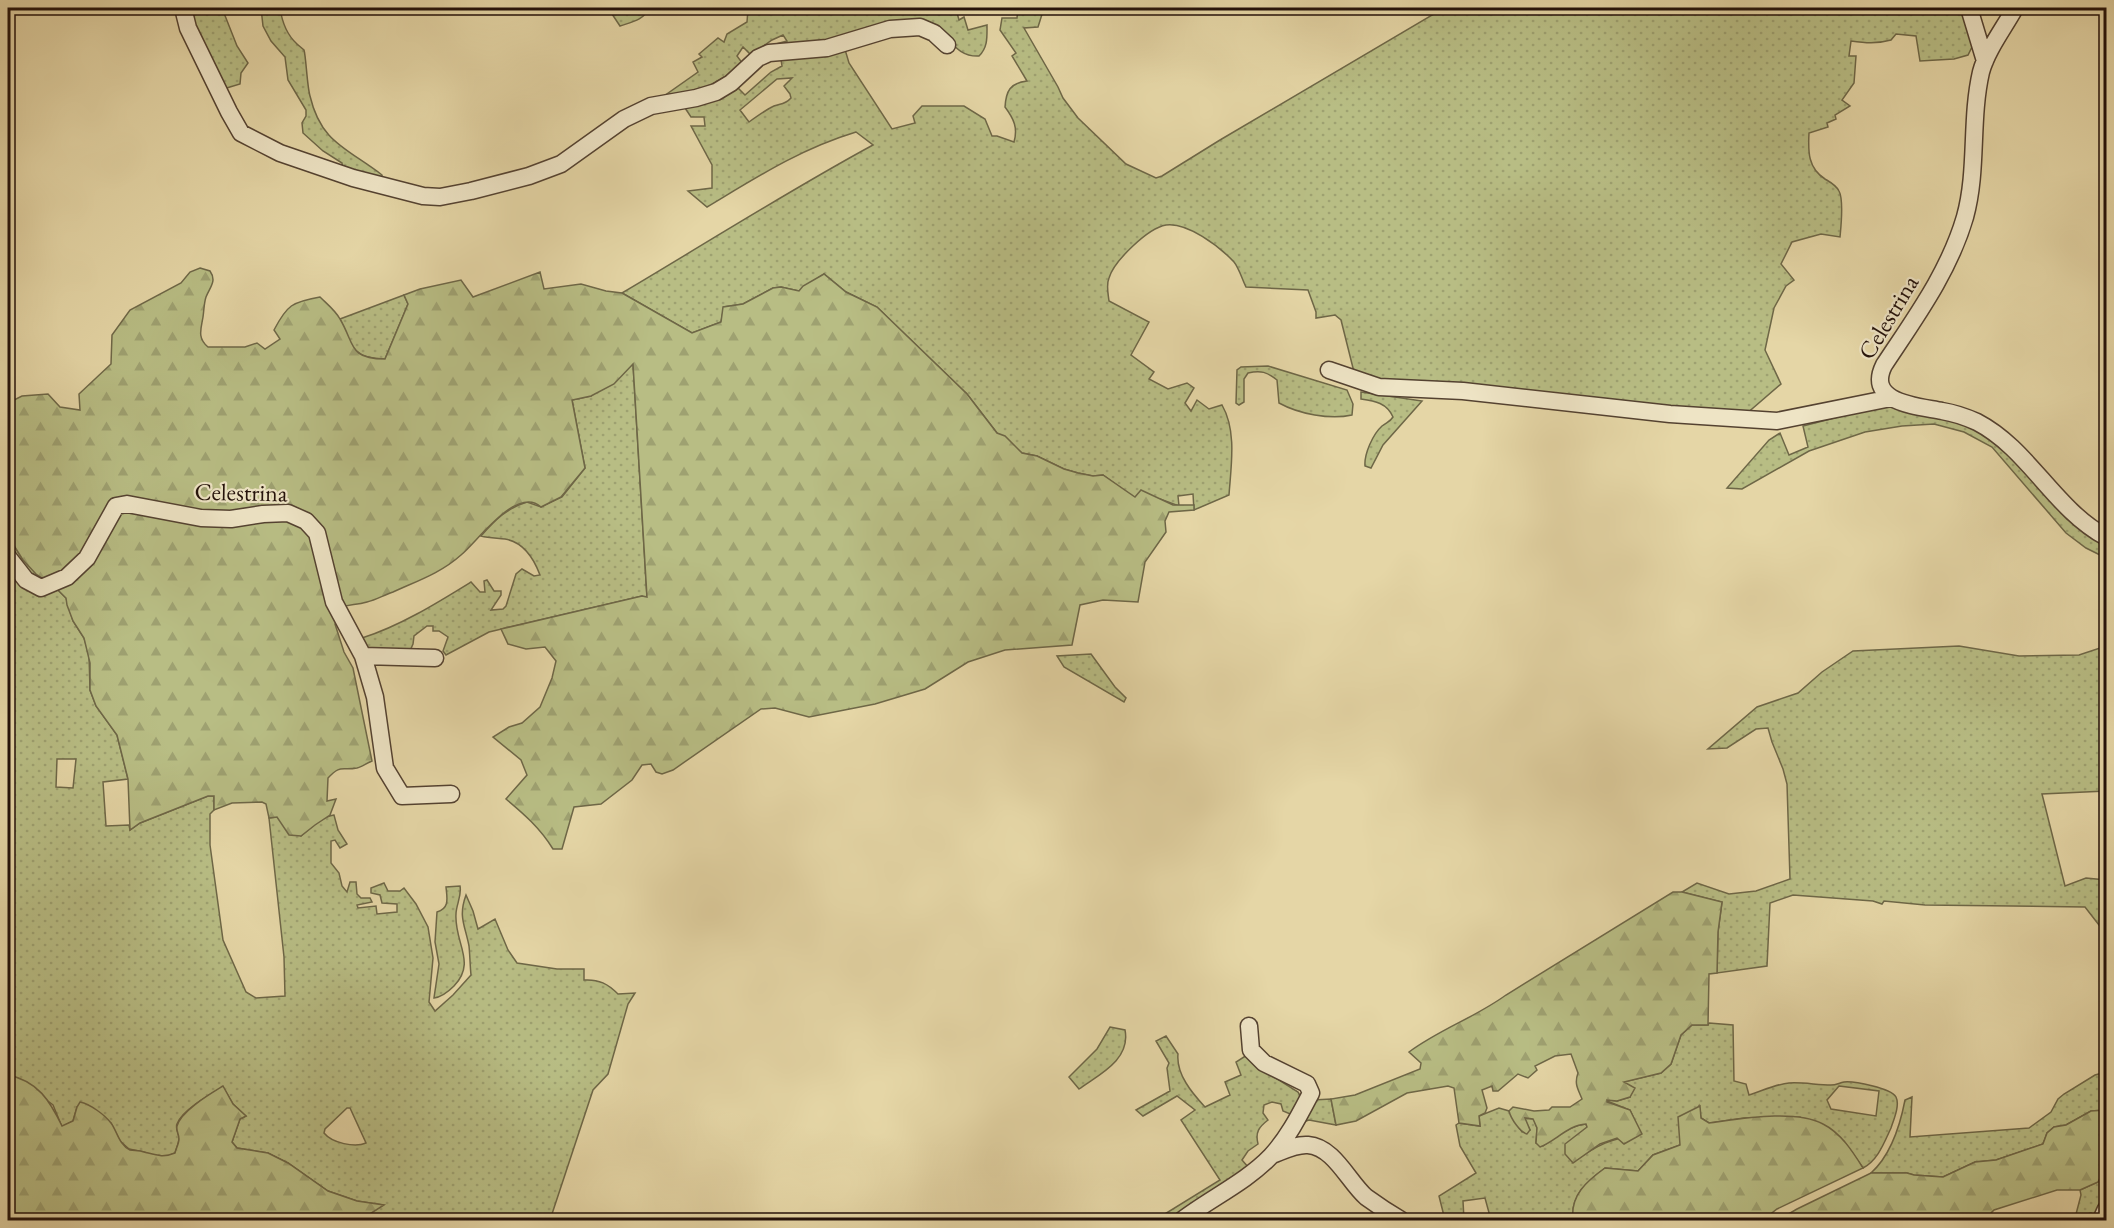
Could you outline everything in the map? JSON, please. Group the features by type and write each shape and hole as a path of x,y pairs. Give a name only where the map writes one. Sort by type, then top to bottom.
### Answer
{"street":[{"path":"183,8 188,28 241,133 280,153 353,178 423,196 471,191 530,176 561,164 624,119 651,106 716,92 731,83 758,58 769,53 827,48 890,29 920,27 934,33 947,45"},
{"path":"1970,8 1985,61"},
{"name":"Celestrina","path":"1891,398 1882,390 1880,372 1942,274 1952,254 1965,216 1971,187 1976,102 1985,61 2015,8"},
{"path":"1329,370 1379,387 1463,391 1670,414 1777,421 1891,398 1957,415 1976,422 1999,435 2075,515 2106,537"},
{"name":"Celestrina","path":"8,557 26,580 41,588 67,577 87,558 116,506 127,504 211,519 288,513 306,521 317,533 334,602 363,656"},
{"path":"435,658 363,656 375,697 385,768 402,796 451,794"},
{"path":"1182,1221 1241,1181 1272,1155 1311,1094 1306,1084 1264,1063 1251,1050 1249,1026"},
{"path":"1272,1155 1307,1145 1320,1148 1365,1196 1401,1221"},
{"path":"2101,1221 2106,1209"}],"green space":[{"path":"183,8 222,8 237,46 248,63 241,73 240,84 220,90"},
{"path":"261,8 280,8 287,32 304,50 310,96 315,112 328,135 382,175 382,178 343,171 342,163 323,151 303,133 302,123 306,110 288,80 285,57 271,41 263,26"},
{"path":"608,8 649,8 641,18 620,26"},
{"path":"782,8 961,8 956,9 959,20 964,17 968,30 987,25 986,42 979,56 972,56 961,52 939,31 812,44 776,44 787,41 783,35 751,55 743,47 737,56 743,64 715,83 687,93 664,96 698,72 693,62 702,57 699,54 718,38 724,42 727,34 747,22 748,9 770,11"},
{"path":"1018,8 1044,8 1038,27 1024,28 1063,98 1078,118 1126,164 1156,178 1434,14 1432,8 1965,8 1975,41 1968,55 1954,59 1920,61 1916,36 1896,34 1891,40 1881,42 1851,41 1849,56 1856,56 1854,83 1842,100 1850,106 1835,115 1836,119 1827,123 1828,127 1809,133 1809,153 1812,165 1819,175 1836,187 1841,195 1840,237 1821,234 1792,242 1781,264 1794,280 1786,286 1774,308 1765,350 1781,384 1738,421 1357,384 1341,320 1335,315 1316,318 1308,290 1246,287 1234,262 1202,236 1174,225 1159,227 1150,232 1124,255 1112,271 1108,283 1109,301 1149,322 1131,355 1154,372 1149,379 1168,389 1187,383 1194,388 1185,403 1191,411 1197,400 1209,409 1222,405 1227,415 1232,449 1229,495 1194,510 1193,494 1178,496 1179,506 1160,499 1135,498 1103,475 1078,473 1037,456 1022,453 997,433 967,394 877,307 846,292 824,274 799,291 781,287 773,288 743,304 724,307 721,322 692,333 622,293 873,145 856,132 836,139 779,165 707,207 688,191 712,188 712,165 691,126 705,126 704,117 691,117 681,102 732,82 745,95 771,72 782,66 780,53 844,46 849,63 892,129 915,123 913,116 922,106 964,106 985,119 992,136 1014,142 1015,128 1005,107 1006,96 1013,86 1027,81 1012,56 1016,53 1000,30 1002,18 1017,18","holes":["792,78 784,86 791,98 749,122 740,110 777,79"]},
{"path":"200,268 210,271 213,278 205,299 201,329 202,340 208,347 245,347 257,343 265,349 280,339 274,330 291,306 320,297 338,316 358,353 385,359 408,304 404,295 461,280 473,297 540,272 544,289 581,284 622,293 692,333 721,322 723,307 743,304 773,288 781,287 799,291 803,286 824,274 846,292 877,307 967,394 997,433 1005,436 1022,453 1037,456 1078,473 1103,475 1135,497 1141,490 1173,505 1194,505 1194,510 1169,512 1165,521 1166,532 1145,562 1138,602 1103,600 1080,605 1072,645 1005,650 968,662 925,689 875,704 809,717 775,708 761,709 673,770 662,774 656,772 651,764 642,765 632,780 601,804 574,807 562,849 553,849 537,828 506,799 527,775 521,760 493,737 509,727 522,723 540,707 552,678 556,661 545,647 526,649 508,644 501,629 642,596 647,597 633,364 614,384 591,396 572,400 585,468 561,497 541,507 531,502 521,503 498,518 461,555 437,572 374,600 336,609 339,621 335,624 344,652 353,668 372,761 357,768 339,769 328,778 327,801 336,799 330,815 301,836 289,835 277,817 269,818 266,804 262,802 232,803 214,810 214,796 208,796 140,823 130,830 128,779 117,735 96,706 90,690 90,663 84,638 73,621 66,598 54,586 36,574 23,560 8,536 8,403 22,396 48,394 60,407 80,410 79,394 111,364 112,335 130,310 181,283 190,272"},
{"path":"404,295 408,304 385,359 366,357 355,349 340,319"},
{"path":"633,364 647,598 642,596 489,632 446,655 443,651 448,637 439,631 433,631 433,626 427,626 414,636 409,653 366,659 362,638 404,621 471,582 480,592 485,592 484,581 487,580 494,591 501,591 501,595 491,610 503,609 516,574 522,569 534,576 540,575 535,563 522,547 505,539 481,536 496,520 513,508 527,502 541,507 562,497 585,468 572,400 591,396"},
{"path":"1268,366 1347,390 1353,404 1352,415 1325,416 1287,407 1279,403 1277,380 1267,373 1260,372 1248,373 1244,379 1244,402 1239,405 1236,403 1237,370 1241,367"},
{"path":"1361,392 1422,401 1383,445 1371,468 1365,466 1370,445 1375,434 1393,417 1384,406 1361,399"},
{"path":"1879,403 1943,416 1991,436 2106,541 2106,558 2086,548 2066,533 1992,447 1964,432 1934,424 1865,432 1809,451 1742,489 1727,488 1769,440 1780,433 1789,455 1808,447 1803,426 1846,415"},
{"path":"8,536 23,560 66,598 73,621 84,638 89,654 90,690 96,706 117,735 128,779 103,782 106,826 129,825 130,830 140,823 208,796 214,796 214,810 210,814 210,845 223,940 246,992 256,998 285,996 284,957 269,818 277,817 301,836 320,820 334,815 338,830 347,844 340,848 335,840 331,841 331,863 339,873 342,886 347,892 350,882 356,882 357,894 361,898 370,898 372,902 357,905 358,908 376,906 377,914 397,912 397,904 382,903 380,895 371,893 371,888 384,883 388,891 400,891 404,888 416,904 428,927 433,958 429,1002 435,1011 471,975 469,946 462,915 466,895 478,929 495,919 508,950 517,963 557,969 584,969 584,980 603,983 618,994 635,993 628,1004 608,1074 593,1090 550,1220 370,1220 368,1215 383,1205 357,1201 328,1191 288,1163 268,1153 237,1148 232,1142 240,1119 246,1116 233,1104 223,1087 197,1103 180,1119 177,1126 179,1138 175,1153 168,1156 154,1156 129,1149 120,1141 111,1123 77,1107 73,1121 62,1127 53,1105 14,1076 8,1075","holes":["57,759 76,759 73,788 56,787","347,1108 350,1108 366,1143 344,1144 324,1133 325,1129"]},
{"path":"1959,646 2019,656 2079,655 2106,646 2106,791 2042,794 2065,886 2086,878 2106,880 2106,934 2085,907 1925,905 1884,901 1882,904 1873,901 1793,895 1770,903 1767,966 1717,973 1718,932 1722,902 1682,892 1697,883 1729,894 1756,891 1790,879 1787,784 1768,728 1756,729 1727,748 1708,749 1757,707 1798,693 1822,672 1853,651"},
{"path":"1091,654 1126,698 1124,702 1064,667 1057,656"},
{"path":"460,886 456,924 463,952 464,969 454,986 440,997 434,998 439,964 435,942 437,912 446,905 446,887"},
{"path":"1673,892 1722,902 1718,932 1717,973 1709,974 1708,1025 1692,1025 1681,1035 1671,1064 1661,1073 1624,1082 1635,1088 1630,1097 1617,1101 1607,1100 1607,1102 1630,1110 1642,1134 1624,1144 1617,1138 1600,1144 1573,1163 1565,1154 1565,1144 1587,1127 1586,1124 1573,1127 1540,1147 1536,1143 1537,1128 1533,1119 1525,1118 1530,1130 1527,1134 1519,1128 1509,1111 1513,1107 1534,1111 1549,1110 1552,1107 1570,1107 1582,1099 1576,1083 1578,1073 1571,1054 1555,1056 1535,1066 1537,1070 1528,1078 1518,1074 1498,1091 1493,1091 1492,1086 1482,1090 1487,1108 1485,1113 1479,1116 1480,1126 1459,1123 1454,1088 1448,1086 1407,1093 1356,1121 1336,1125 1331,1099 1355,1095 1420,1069 1421,1063 1409,1052 1433,1036 1483,1010"},
{"path":"1709,1023 1733,1025 1734,1081 1746,1084 1749,1095 1784,1084 1831,1085 1844,1082 1872,1086 1893,1094 1897,1100 1896,1112 1877,1156 1863,1168 1844,1141 1800,1117 1744,1118 1709,1123 1701,1118 1699,1106 1680,1145 1653,1155 1638,1171 1605,1168 1592,1178 1577,1196 1573,1220 1491,1220 1485,1198 1463,1201 1464,1220 1445,1220 1439,1196 1476,1173 1460,1146 1456,1125 1459,1123 1480,1126 1479,1116 1499,1108 1509,1111 1522,1132 1530,1130 1524,1118 1534,1119 1537,1128 1536,1143 1543,1146 1569,1129 1586,1124 1587,1127 1573,1162 1605,1143 1641,1134 1630,1110 1607,1100 1617,1101 1630,1097 1623,1082 1661,1073 1671,1064 1681,1035 1692,1025 1708,1025","holes":["1839,1086 1879,1091 1876,1116 1831,1109 1827,1100"]},
{"path":"1110,1027 1125,1030 1126,1041 1123,1050 1111,1066 1079,1089 1069,1077 1097,1049"},
{"path":"1166,1036 1178,1054 1182,1076 1205,1107 1230,1095 1225,1082 1241,1075 1236,1062 1247,1055 1260,1068 1298,1092 1301,1097 1295,1116 1283,1111 1281,1104 1272,1102 1264,1105 1263,1113 1268,1120 1259,1130 1258,1144 1248,1151 1242,1160 1248,1167 1177,1220 1155,1220 1220,1180 1181,1120 1195,1110 1177,1096 1143,1116 1136,1110 1170,1091 1167,1068 1169,1063 1156,1041"},
{"path":"2106,1072 2106,1110 2091,1111 2066,1125 2054,1127 2047,1133 2043,1144 1996,1160 1975,1162 1943,1177 1907,1173 1871,1173 1884,1158 1894,1140 1905,1100 1912,1097 1910,1137 2029,1128 2051,1112 2058,1099 2064,1094 2095,1075"},
{"path":"8,1075 27,1082 42,1093 62,1126 73,1121 80,1102 84,1103 97,1110 108,1120 126,1148 160,1156 175,1153 179,1141 177,1128 184,1115 197,1103 223,1086 233,1104 246,1116 240,1119 232,1142 237,1148 268,1153 288,1163 328,1191 357,1201 384,1205 368,1215 370,1220 8,1220"},
{"path":"1331,1099 1336,1125 1309,1120 1297,1124 1313,1100"},
{"path":"1700,1106 1701,1118 1709,1123 1767,1116 1811,1119 1835,1132 1851,1149 1863,1168 1777,1209 1763,1220 1573,1220 1574,1203 1577,1196 1592,1178 1605,1168 1638,1171 1653,1155 1680,1145 1678,1117"},
{"path":"2106,1110 2106,1165 2098,1182 2080,1190 2057,1190 1994,1210 1984,1220 1778,1220 1871,1173 1907,1173 1943,1177 1975,1162 1996,1160 2043,1144 2047,1133 2054,1127 2066,1125 2091,1111"},
{"path":"2106,1165 2106,1198 2094,1218 2091,1213 2075,1218 2081,1195 2080,1190 2098,1182"}]}
